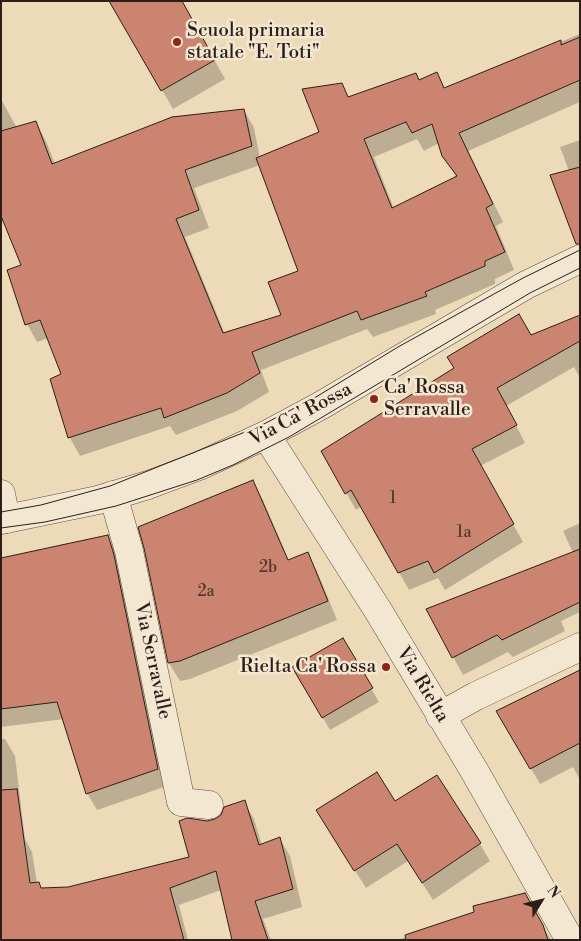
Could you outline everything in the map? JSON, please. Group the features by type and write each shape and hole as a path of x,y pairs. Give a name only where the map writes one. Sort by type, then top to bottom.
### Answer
{"street":[{"name":"Via Ca' Rossa","path":"3,511 98,500 148,485 199,466 266,435 320,406 518,290 580,259"},
{"name":"Via Rielta","path":"266,435 379,612 500,815 570,940"},
{"name":"Via Serravalle","path":"113,495 129,551 181,802 209,805"},
{"path":"440,716 476,696 580,647"}],"building":[{"path":"109,1 182,1 215,60 161,91"},
{"path":"580,37 580,80 459,133 493,204 486,208 505,252 485,261 485,266 425,292 427,296 361,320 357,311 252,352 260,373 227,393 164,418 161,408 68,438 50,379 61,374 40,320 25,325 7,270 21,265 1,216 1,131 36,121 52,164 172,117 244,109 252,146 185,170 199,210 176,219 223,333 281,315 268,282 298,271 256,158 319,132 302,89 342,83 348,97 416,73 419,80 437,72 444,88 561,40 561,45","holes":["406,122 412,133 432,124 442,156 457,176 392,208 364,139"]},
{"path":"580,167 580,244 576,244 550,175"},
{"path":"519,314 531,335 580,315 580,341 497,388 517,425 472,449 514,524 434,573 428,561 398,573 351,490 345,494 321,451 454,368 447,357"},
{"path":"253,480 288,560 308,552 328,601 180,661 168,663 138,527"},
{"path":"108,535 114,555 158,769 86,794 57,702 1,709 1,558"},
{"path":"580,549 580,602 502,640 497,635 452,658 426,609"},
{"path":"343,638 373,688 322,718 292,667"},
{"path":"580,670 580,743 530,769 496,711"},
{"path":"377,772 395,801 437,775 481,843 422,883 397,844 354,871 316,810"},
{"path":"17,789 30,883 39,882 41,888 68,887 189,857 179,821 187,818 207,821 215,819 221,815 224,807 245,800 259,845 280,837 293,889 255,901 268,940 232,940 216,871 170,888 184,940 1,940 1,790"},
{"path":"525,893 543,925 548,940 406,940 405,935 474,912 473,906"}],"tram line":[{"path":"1,512 41,505 110,486 260,426 316,397 398,347 523,278 580,250"},
{"path":"1,528 45,522 116,506 197,480 233,465 289,437 530,293 580,268"}],"place":[{"name":"Scuola primaria statale \"E. Toti\"","path":"177,42"},
{"name":"Ca' Rossa Serravalle","path":"374,399"},
{"name":"Rielta Ca' Rossa","path":"386,667"}]}
